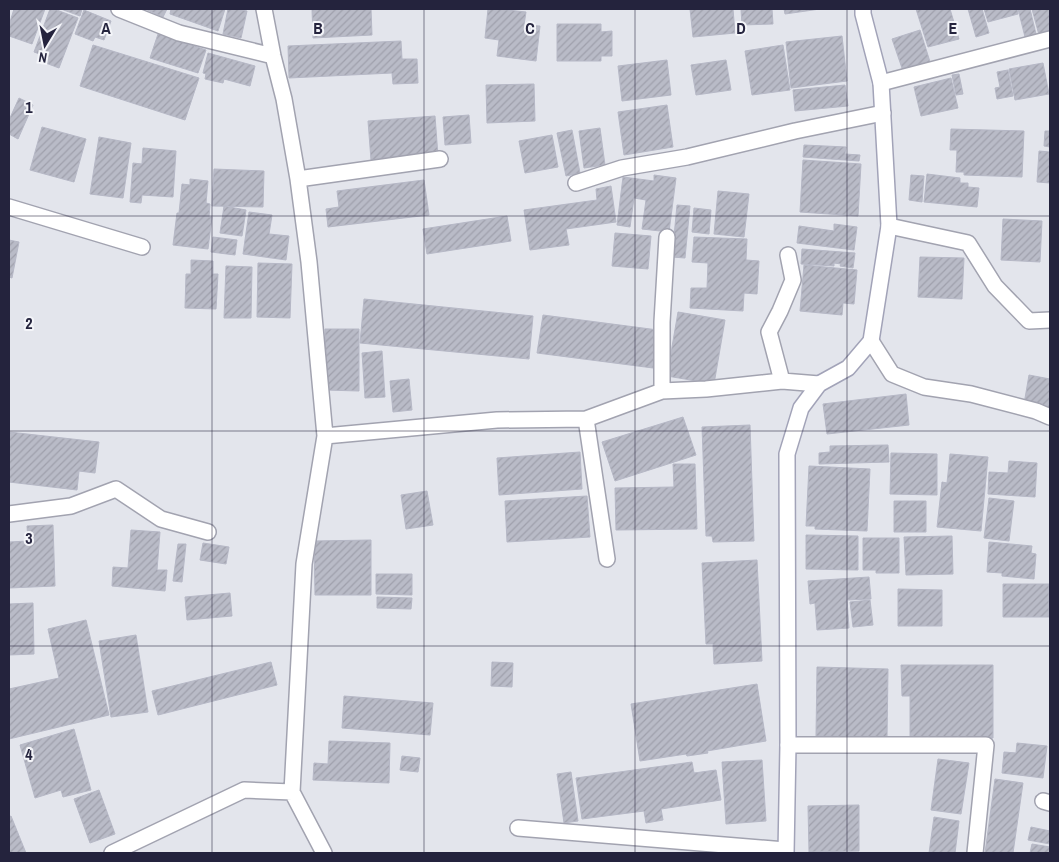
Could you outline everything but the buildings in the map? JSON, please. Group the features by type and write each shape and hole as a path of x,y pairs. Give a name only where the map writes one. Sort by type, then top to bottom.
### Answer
{"street":[{"path":"119,9 180,33 273,56"},
{"path":"264,9 284,99 310,262 325,436 304,564 292,792 324,853"},
{"path":"518,828 785,851 788,745 787,454 801,408 819,384 848,368 871,341 889,226 881,83 863,9"},
{"path":"881,83 1050,39"},
{"path":"576,183 622,168 687,157 883,113"},
{"path":"298,179 440,159"},
{"path":"9,207 142,247"},
{"path":"889,226 968,243 995,286 1029,321 1050,320"},
{"path":"662,391 662,322 667,237"},
{"path":"782,381 769,332 793,280 788,255"},
{"path":"871,341 892,374 924,387 971,394 1036,411 1050,417"},
{"path":"325,436 497,420 586,419 662,391 706,389 782,381 819,384"},
{"path":"586,419 607,559"},
{"path":"9,514 71,506 116,489 161,519 208,532"},
{"path":"788,745 986,745 975,853"},
{"path":"112,853 244,790 292,792"}]}
